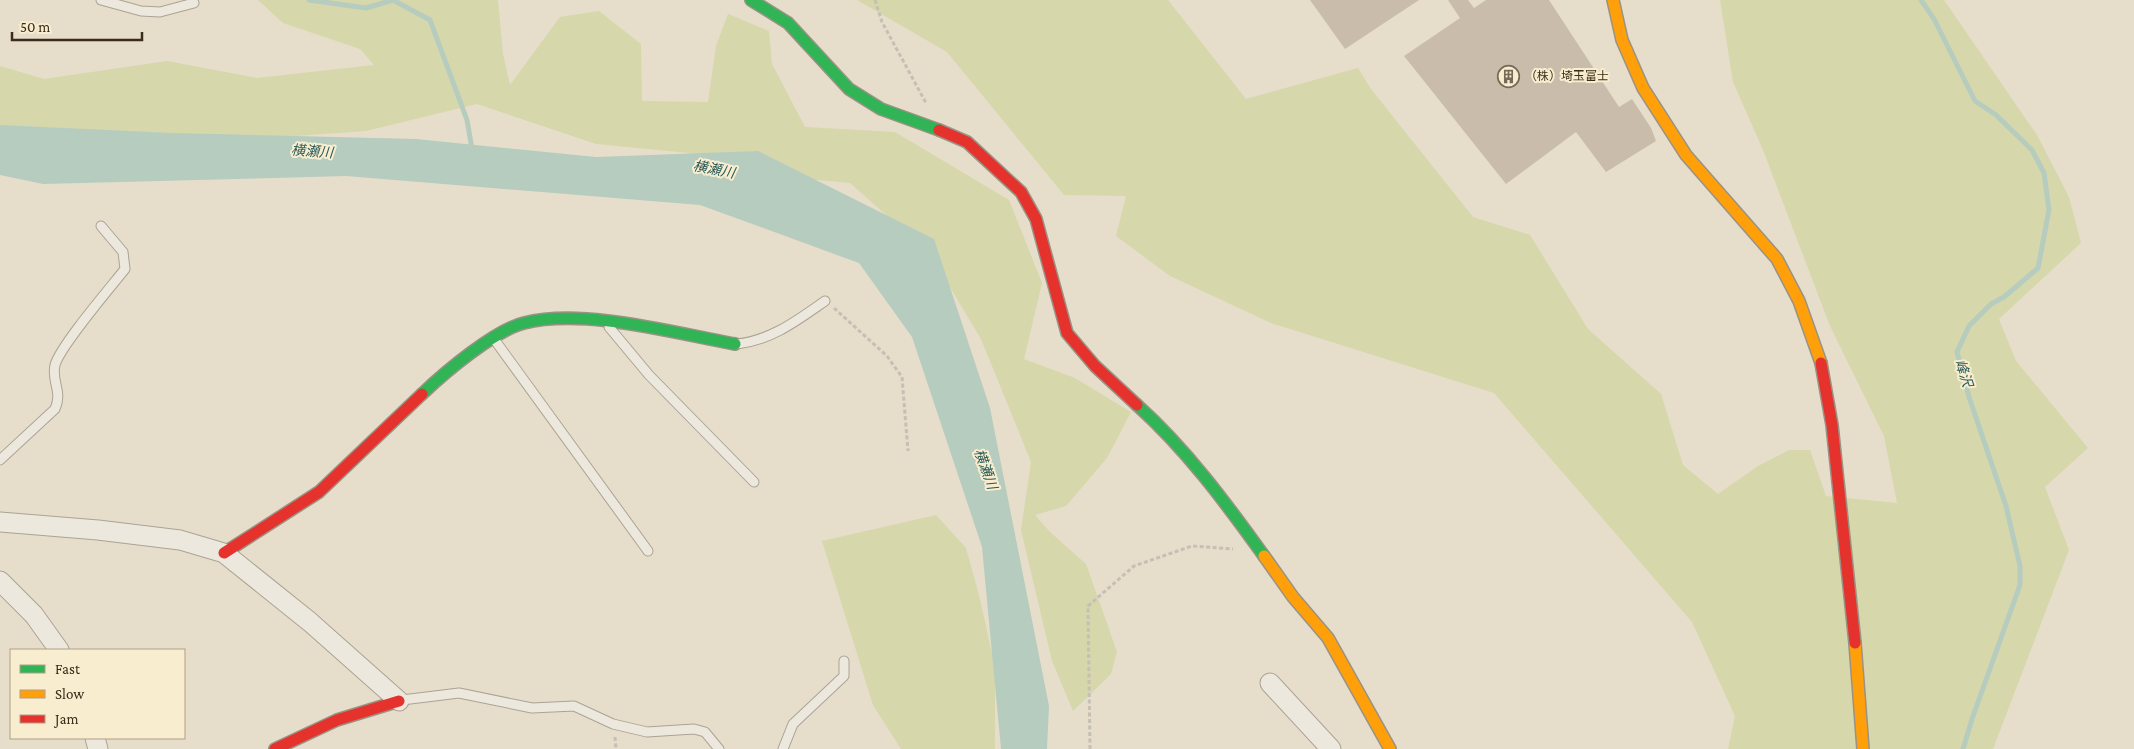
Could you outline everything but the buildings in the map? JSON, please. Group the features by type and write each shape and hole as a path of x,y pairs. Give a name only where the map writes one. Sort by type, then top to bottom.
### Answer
{"street":[{"path":"750,0 788,24 849,89 881,109 940,130 967,142 991,162 1021,192 1036,219 1067,333 1095,366 1156,422 1224,501 1259,552 1328,638 1390,749"},
{"path":"1613,0 1622,40 1643,88 1686,155 1777,259 1799,301 1822,366 1832,425 1857,665 1863,749"},
{"path":"224,553 319,492 426,390 493,337 524,323 550,318 604,321 735,344"},
{"path":"0,522 98,530 180,540 224,553 310,622 399,701"},
{"path":"0,580 34,615 58,649"},
{"path":"1270,683 1331,749"},
{"path":"275,749 337,720 399,701"}],"lane":[{"path":"101,0 141,11 160,12 194,3"},
{"path":"0,460 54,410 59,399 54,373 59,355 125,269 123,252 101,226"},
{"path":"735,344 758,341 825,301"},
{"path":"604,321 649,375 754,482"},
{"path":"493,337 648,550"},
{"path":"783,749 793,724 844,676 844,661"},
{"path":"399,701 459,693 532,708 574,706 613,724 646,732 694,729 705,732 718,749"}],"path":[{"path":"875,0 882,22 927,105"},
{"path":"825,301 887,356 902,377 908,451"},
{"path":"1090,749 1088,606 1134,566 1192,546 1259,552"}],"green space":[{"path":"258,0 498,0 503,54 510,85 560,17 599,11 641,44 642,101 708,102 716,46 728,14 769,31 772,64 805,127 895,132 1009,200 1042,283 1024,359 1075,378 1131,412 1107,458 1066,506 1035,515 1050,532 1086,564 1117,652 1111,674 1073,711 1052,661 1021,530 1031,462 981,339 930,254 850,183 773,176 689,153 596,144 477,104 366,131 169,145 0,129 0,66 44,79 167,61 257,78 374,65 360,49 283,23"},
{"path":"857,0 1168,0 1246,99 1358,68 1371,89 1473,217 1530,235 1588,329 1661,394 1683,465 1718,494 1758,466 1789,450 1810,450 1826,496 1897,503 1884,436 1830,326 1763,150 1733,82 1720,0 1944,0 2037,135 2069,197 2081,243 1999,319 2016,361 2088,448 2045,487 2069,550 1993,749 1728,749 1735,716 1692,622 1494,393 1271,323 1170,276 1116,236 1126,196 1064,195 947,52"},
{"path":"936,515 966,548 979,595 995,667 995,749 901,749 873,705 822,541"}],"water":[{"name":"横瀬川","path":"0,125 172,133 416,139 596,157 758,151 934,239 990,408 1049,706 1047,749 1001,749 982,547 912,337 859,263 700,205 346,176 43,184 0,175"}],"waterway":[{"path":"309,0 366,8 393,0 430,20 467,120 472,149"},
{"name":"峰沢","path":"1921,0 1934,19 1975,101 1996,115 2032,150 2044,173 2049,210 2038,268 2004,297 1991,304 1969,326 1957,352 1969,397 2006,506 2020,566 2020,585 1963,749"}],"traffic: fast":[{"path":"751,0 788,23 849,89 881,109 939,130"},
{"path":"422,394 457,364 499,334 524,323 548,319 601,320 735,344"},
{"path":"1137,405 1189,458 1264,556"}],"traffic: slow":[{"path":"1613,0 1622,40 1643,88 1686,155 1777,259 1799,301 1821,363"},
{"path":"1264,556 1293,597 1328,638 1390,749"},
{"path":"1855,643 1863,749"}],"traffic: jam":[{"path":"939,130 967,142 1021,192 1036,219 1067,333 1095,366 1137,405"},
{"path":"1821,363 1832,425 1855,643"},
{"path":"224,553 319,492 422,394"},
{"path":"275,749 337,720 399,701"}],"place":[{"name":"（株）埼玉富士","path":"1509,76"}]}
